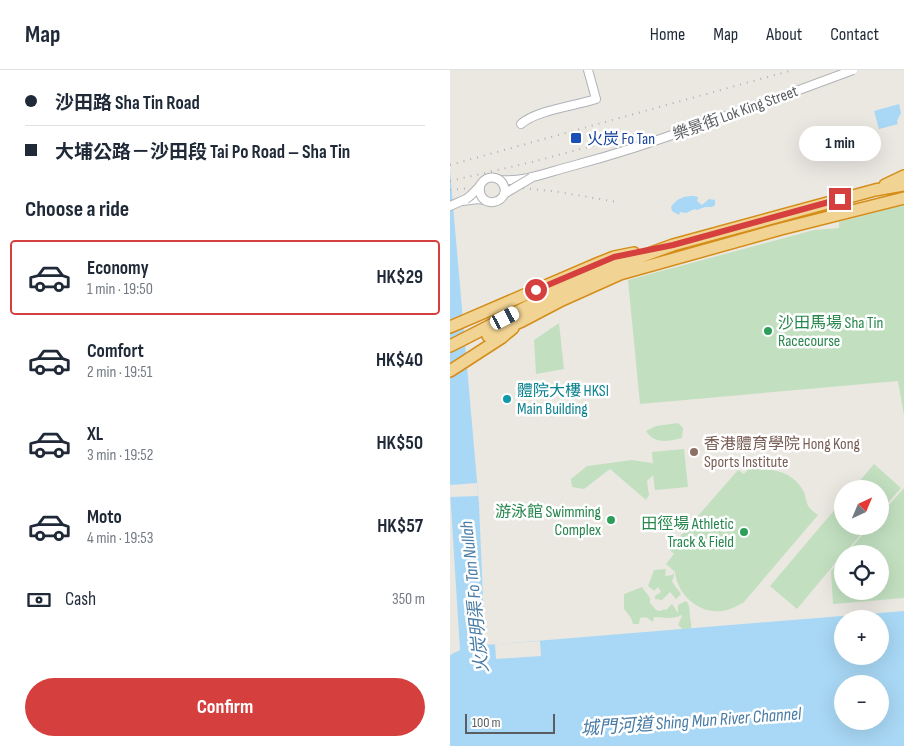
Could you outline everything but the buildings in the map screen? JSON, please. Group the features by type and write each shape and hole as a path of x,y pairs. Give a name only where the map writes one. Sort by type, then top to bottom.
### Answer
{"highway":[{"path":"875,190 904,176"},
{"path":"450,327 614,257 673,245 875,190 904,185"},
{"path":"450,346 522,321 562,300 620,274 781,229 904,198"},
{"path":"450,354 468,341 591,275 673,245"},
{"path":"450,371 501,338 522,321"}],"street":[{"path":"521,124 536,115 596,98 588,70"},
{"name":"樂景街 Lok King Street","path":"500,180 531,178 632,149 853,70"},
{"path":"450,206 469,197 488,178 500,180 504,186 502,198 496,202 478,199 463,201"},
{"name":"樂景街 Lok King Street","path":"504,194 531,178"},
{"path":"480,186 480,194 485,200"}],"green space":[{"name":"沙田馬場 Sha Tin Racecourse","path":"904,205 904,416 898,381 640,404 628,280 814,230 839,228 839,222"},
{"path":"559,323 564,369 536,374 534,340"},
{"path":"678,423 683,428 682,438 662,441 653,438 646,431 656,426"},
{"path":"684,449 688,487 655,490 653,475 647,481 649,495 646,500 610,469 584,489 572,487 571,479 587,466 632,460 652,463 653,466 652,452"},
{"name":"田徑場 Athletic Track & Field","path":"753,463 761,470 774,470 792,477 801,486 809,507 818,515 744,602 725,610 713,611 705,609 697,606 684,595 675,572 666,564 674,554 669,549 738,470 744,474"},
{"path":"874,464 901,488 889,502 889,480 861,480"},
{"path":"904,488 904,598 889,599 889,545 854,545 862,535 889,535 889,505"},
{"path":"834,510 834,535 860,535 852,545 834,545 834,565 797,609 770,586"},
{"path":"834,567 834,600 880,600 833,604 831,571"},
{"path":"666,569 665,576 674,573 672,581 681,594 676,599 670,592 662,600 655,599 655,596 661,592 658,587 654,591 648,586 654,570"},
{"path":"642,587 656,610 666,610 672,604 678,613 678,605 686,601 689,607 691,628 684,630 678,625 681,615 671,618 654,617 653,622 646,617 640,618 639,624 633,624 624,609 624,594"}],"water":[{"path":"899,104 901,113 897,121 898,124 879,129 874,111"},
{"name":"城門河道 Shing Mun River Channel","path":"450,171 479,504 485,645 834,617 834,665 889,665 889,612 904,611 904,746 450,746 450,655 460,650 450,491"},
{"path":"694,196 698,197 697,201 702,205 709,199 715,200 715,205 686,213 680,212 679,215 672,211 671,207 678,200"}],"pier":[{"path":"477,483 478,496 450,497 450,485"},
{"path":"540,641 541,656 496,659 495,644"}],"railway":[{"path":"450,165 793,70"},
{"path":"450,181 532,162 644,132"},
{"path":"450,190 470,188"},
{"path":"523,188 617,202"}],"place":[{"name":"火炭 Fo Tan","path":"576,138"},
{"name":"沙田馬場 Sha Tin Racecourse","path":"768,331"},
{"name":"體院大樓 HKSI Main Building","path":"507,399"},
{"name":"香港體育學院 Hong Kong Sports Institute","path":"694,452"},
{"name":"游泳館 Swimming Complex","path":"611,520"},
{"name":"田徑場 Athletic Track & Field","path":"744,532"}],"route":[{"path":"536,290 614,257 673,245 840,199"}],"water label":[{"name":"火炭明渠 Fo Tan Nullah","path":"474,597"}]}
